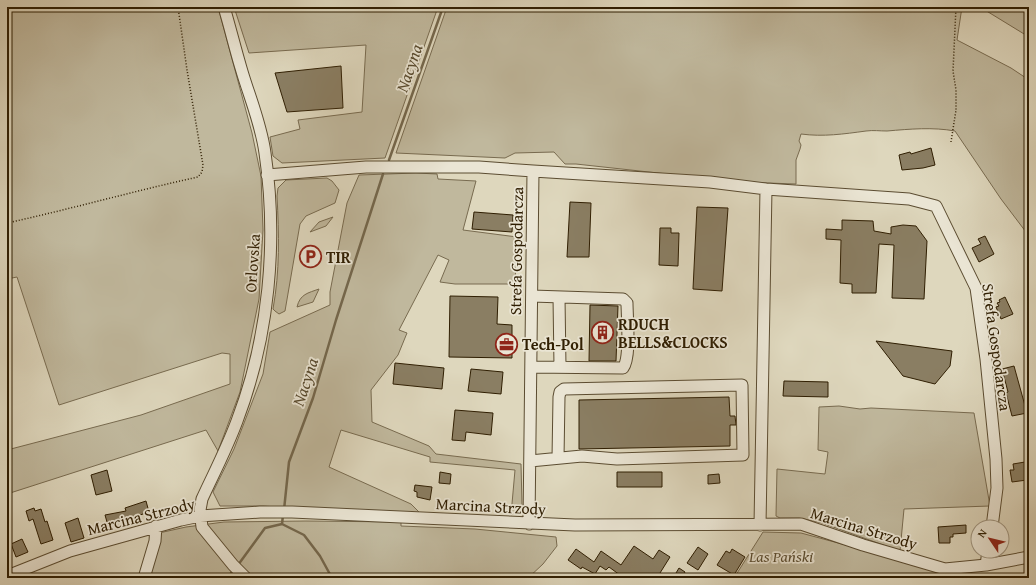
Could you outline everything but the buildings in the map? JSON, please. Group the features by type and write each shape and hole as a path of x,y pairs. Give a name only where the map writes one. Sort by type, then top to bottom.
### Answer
{"street":[{"name":"Orlovska","path":"200,516 200,505 202,499 227,446 245,398 254,368 263,329 270,260 271,223 265,152 255,107 241,69 224,7"},
{"name":"Strefa Gospodarcza","path":"267,175 366,167 479,166 533,172 710,182 766,189 909,200 936,206 976,288 986,359 996,458 997,488 993,519"},
{"name":"Strefa Gospodarcza","path":"529,524 533,172"},
{"path":"760,525 766,189"},
{"path":"531,367 623,368 626,365 628,356 627,303 623,299 532,296"},
{"path":"559,297 560,367"},
{"path":"530,461 582,456 617,459 742,455 742,385 564,389 560,392 559,397 558,458"},
{"name":"Marcina Strzody","path":"7,576 70,551 156,526 200,516 260,512 292,512 529,524 604,526 801,524 862,545 945,570 1029,557"},
{"path":"200,516 202,527 239,571"},
{"path":"144,578 155,541 156,526"},
{"path":"981,565 984,559"}],"path":[{"path":"7,223 75,208 198,177 202,172 203,165 178,7"},
{"path":"951,142 956,97 953,71 956,7"}],"green space":[{"path":"7,7 218,7 252,133 261,176 263,230 259,299 240,392 218,451 206,430 7,494 7,450 141,415 230,384 230,354 222,353 59,405 17,277 7,279"},
{"path":"234,7 438,7 385,158 282,163 273,156 270,137 300,129 298,120 362,112 366,45 249,53"},
{"path":"447,7 962,7 957,40 1011,68 1029,80 1029,236 1001,199 955,131 921,129 825,135 801,134 799,141 801,145 796,160 796,184 740,182 565,164 554,152 515,153 505,158 396,153"},
{"path":"980,7 1029,7 1029,37"},
{"path":"416,173 437,174 438,179 476,181 463,230 517,237 515,284 455,284 440,282 449,260 438,255 399,330 407,333 398,355 371,390 372,422 429,446 436,454 521,464 522,505 511,515 515,470 430,462 430,457 341,430 329,467 411,504 425,518 263,506 220,506 213,492 234,449 263,374 270,332 330,305 330,292 347,203 359,175"},
{"path":"327,178 332,181 339,190 335,203 306,216 300,224 285,311 279,314 273,309 278,267 278,188 286,180"},
{"path":"333,217 326,226 310,232 319,222"},
{"path":"319,289 313,302 297,307 302,297"},
{"path":"839,406 860,409 871,408 974,413 990,506 904,509 900,551 822,523 799,518 780,518 776,516 777,469 825,474 828,452 818,450 819,407"},
{"path":"224,522 401,522 401,526 475,529 556,537 557,546 543,564 528,578 148,578 159,533 186,527"},
{"name":"Las Pański","path":"763,532 801,533 961,576 961,578 734,578"}],"waterway":[{"name":"Nacyna","path":"389,160 443,7"},
{"name":"Nacyna","path":"284,510 289,462 313,398 336,320 383,174"},
{"name":"Nacyna","path":"282,524 283,515"},
{"path":"282,524 304,535 320,556 332,578"},
{"name":"Nacyna","path":"238,565 265,528 282,524"},
{"name":"Nacyna","path":"228,578 233,570"}],"place":[{"name":"TIR","path":"310,257"},
{"name":"RDUCH BELLS&CLOCKS","path":"603,333"},
{"name":"Tech-Pol","path":"506,344"}]}
